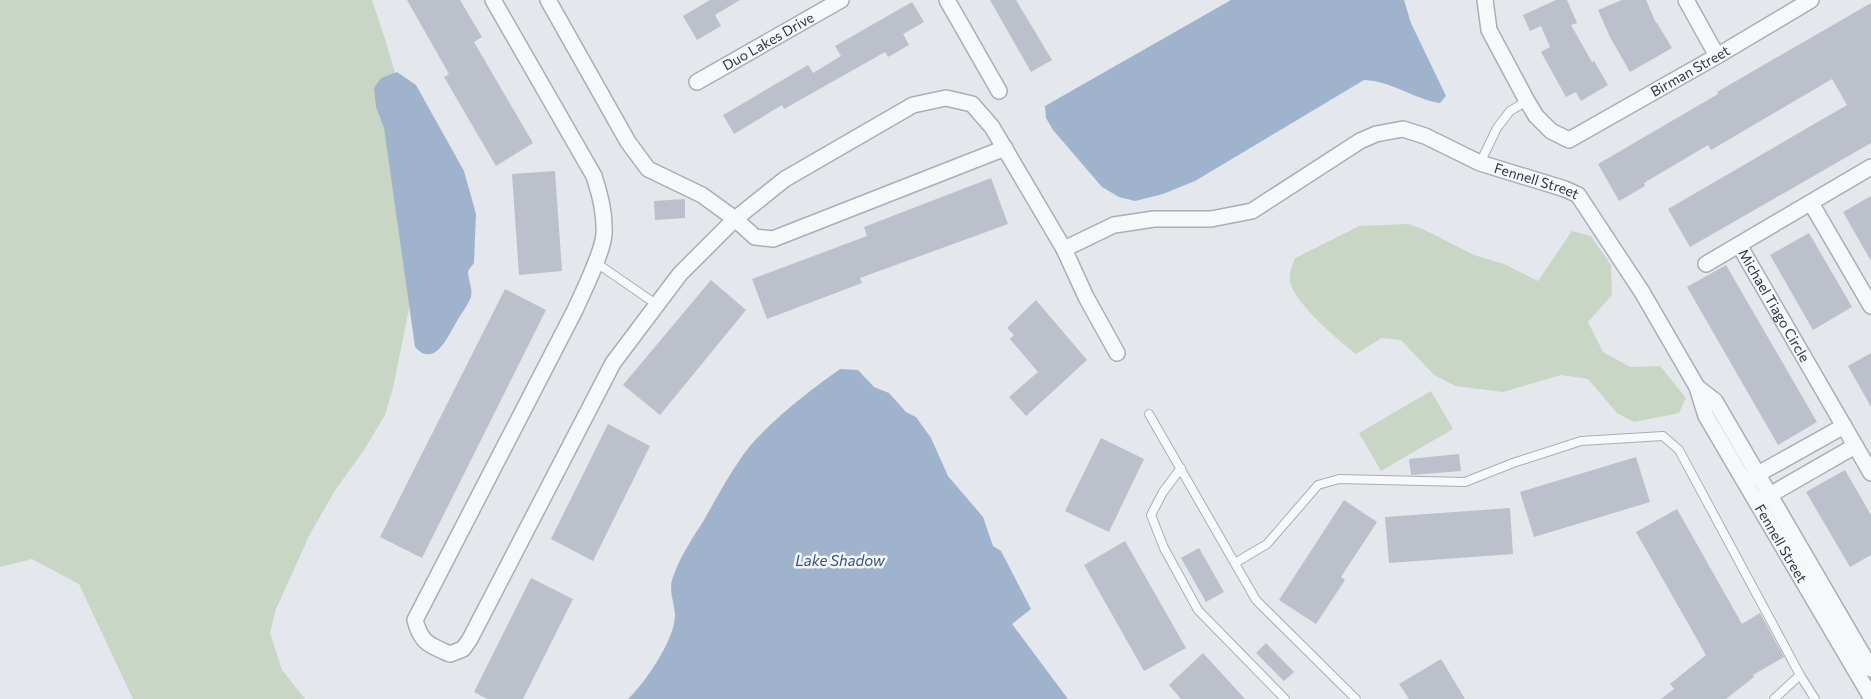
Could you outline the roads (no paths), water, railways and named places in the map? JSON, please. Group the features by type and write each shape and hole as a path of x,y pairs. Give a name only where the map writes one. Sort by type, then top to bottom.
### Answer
{"street":[{"path":"492,0 594,176 602,203 604,235 575,310 415,620 418,633 426,643 450,654 463,649 470,639 613,363 680,274 735,219 785,179 913,105 946,98 972,104 992,127 1064,249 1086,297 1118,354"},
{"path":"548,0 628,142 648,169 702,195 735,219 755,237 773,239 1006,148"},
{"name":"Duo Lakes Drive","path":"697,82 841,0"},
{"path":"947,0 999,91"},
{"path":"1485,0 1489,30 1527,101"},
{"path":"1686,0 1717,56"},
{"name":"Birman Street","path":"1527,101 1536,116 1551,131 1569,140 1811,0"},
{"name":"Fennell Street","path":"1064,249 1114,225 1154,219 1211,219 1252,211 1360,141 1376,134 1403,128 1425,136 1480,163 1565,189 1578,195 1642,292 1696,387 1706,416 1751,478 1871,697"},
{"name":"Michael Tiago Circle","path":"1871,167 1739,245 1871,473"},
{"path":"1811,203 1871,306"},
{"path":"1706,264 1739,245"},
{"path":"1751,478 1844,426"},
{"path":"1763,499 1855,446"},
{"path":"1806,447 1818,467"},
{"name":"Fennell Street","path":"1763,499 1871,669"}],"lane":[{"path":"1480,163 1497,128 1510,111 1527,101"},
{"path":"595,262 656,304"},
{"path":"1149,414 1256,600 1356,699"},
{"path":"1235,563 1267,544 1318,485 1338,479 1465,482 1513,463 1581,440 1663,436 1679,450 1800,675 1815,699"},
{"path":"1181,468 1163,492 1151,515 1164,548 1198,610 1285,699"},
{"path":"1774,699 1800,675"}],"water":[{"path":"1231,0 1404,0 1411,23 1446,96 1440,103 1421,98 1384,83 1364,80 1195,181 1163,194 1135,201 1119,197 1102,187 1053,130 1046,118 1045,106"},
{"path":"397,72 416,85 464,171 476,214 474,263 468,271 471,297 445,342 435,352 429,354 422,353 415,347 384,128 376,107 374,88 381,78"},
{"name":"Lake Shadow","path":"840,369 858,370 874,387 889,393 906,412 916,417 931,438 948,476 983,517 993,546 1001,551 1031,609 1012,624 1068,699 628,699 651,671 665,647 674,624 675,614 671,588 678,564 736,466 750,446 773,422"}]}
